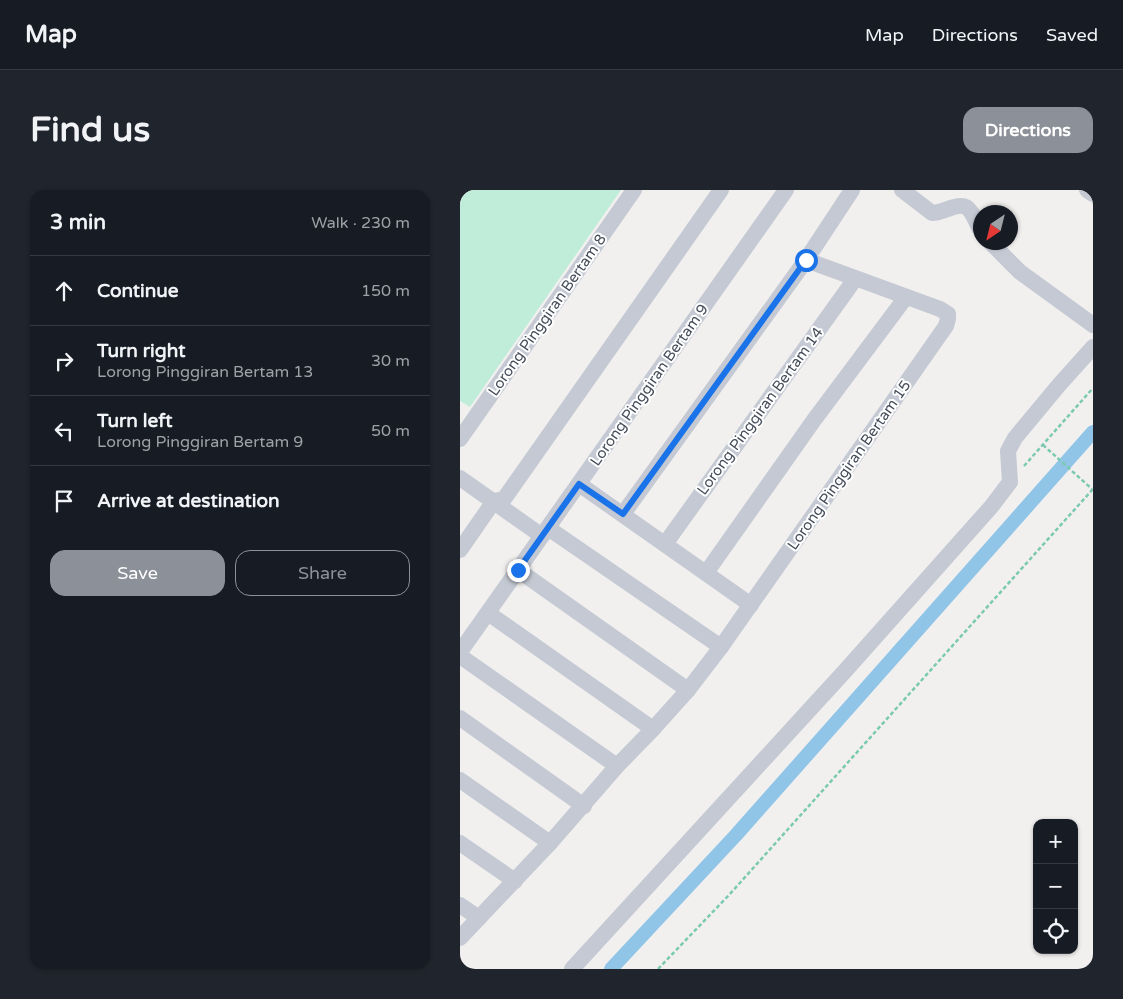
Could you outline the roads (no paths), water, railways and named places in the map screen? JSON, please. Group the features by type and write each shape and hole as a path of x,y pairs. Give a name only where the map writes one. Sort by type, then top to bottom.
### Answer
{"street":[{"name":"Lorong Pinggiran Bertam 8","path":"460,439 634,190"},
{"path":"460,550 494,501 504,499 721,190"},
{"name":"Lorong Pinggiran Bertam 9","path":"460,654 786,190"},
{"path":"623,514 806,260 852,190"},
{"path":"902,190 932,213 964,205 973,217"},
{"path":"1087,190 1093,194"},
{"path":"998,250 1020,272 1093,325"},
{"path":"706,573 814,420 906,297 806,260"},
{"name":"Lorong Pinggiran Bertam 14","path":"665,544 855,279"},
{"name":"Lorong Pinggiran Bertam 15","path":"460,938 550,843 617,766 653,730 688,690 751,605 946,326 948,314 940,309 906,297"},
{"path":"572,969 991,507 1010,482 1008,451 1015,438 1093,347"},
{"path":"460,478 721,647"},
{"path":"579,484 751,605"},
{"path":"518,570 688,690"},
{"path":"488,613 653,730"},
{"path":"460,654 617,766"},
{"path":"460,718 584,806"},
{"path":"460,780 550,843"},
{"path":"460,843 515,881"},
{"path":"460,905 479,918"}],"waterway":[{"path":"611,969 736,835 1093,432"}]}
